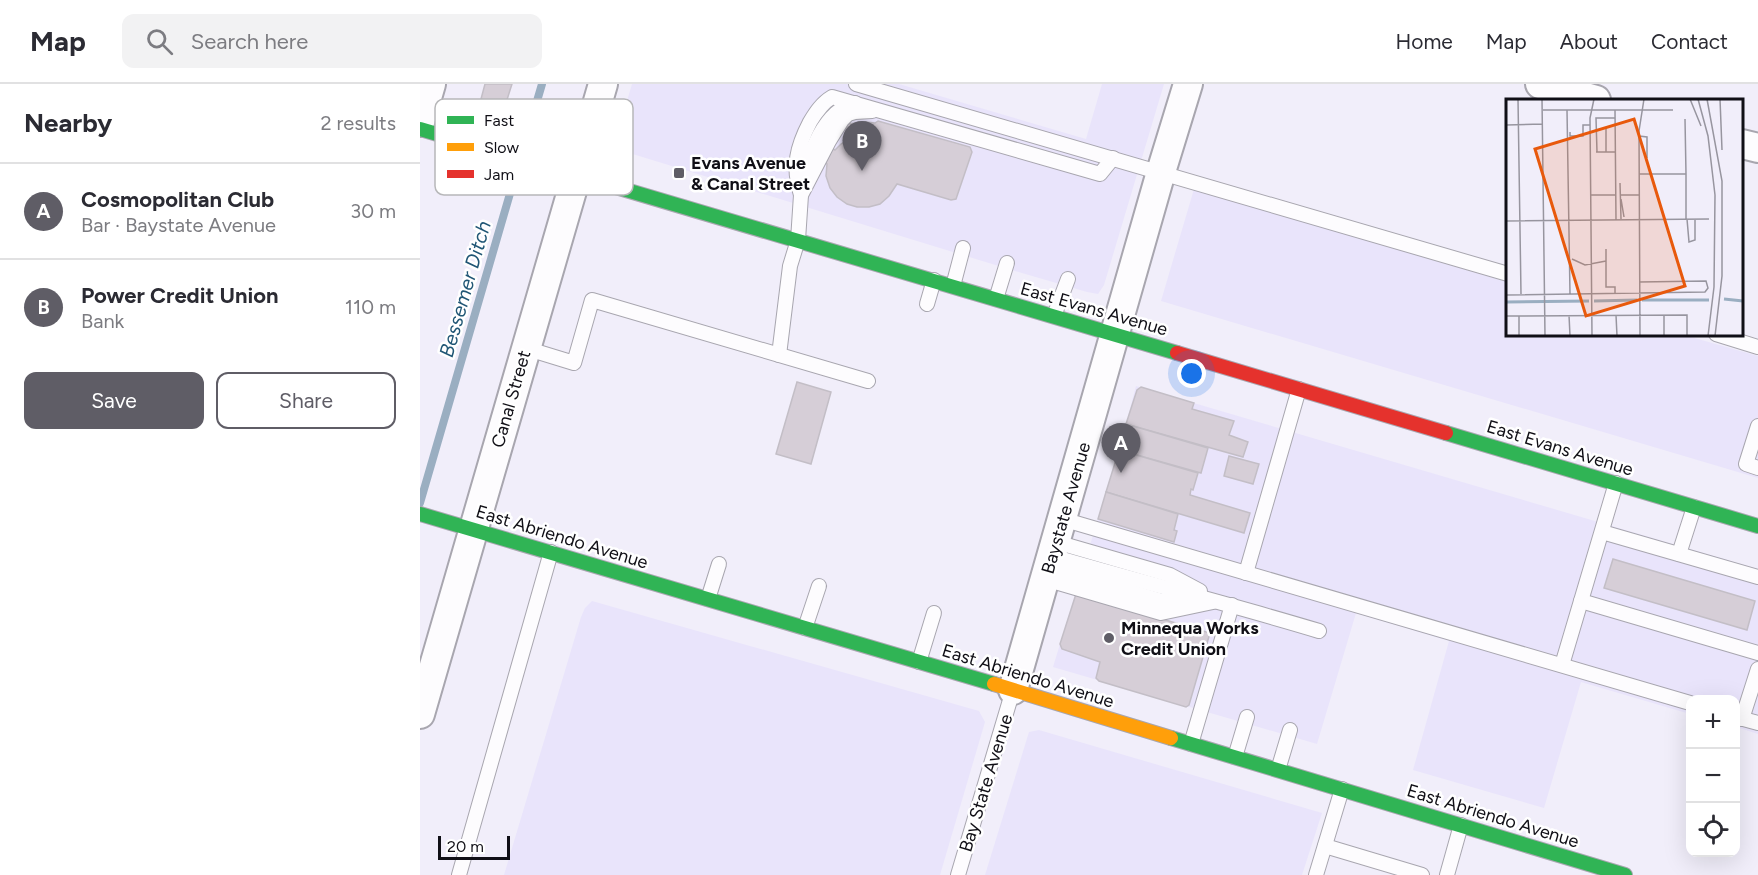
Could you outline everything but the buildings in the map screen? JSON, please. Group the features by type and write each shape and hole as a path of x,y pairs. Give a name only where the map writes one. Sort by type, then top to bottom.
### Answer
{"street":[{"path":"420,122 431,84"},
{"name":"Canal Street","path":"598,99 603,84"},
{"name":"Baystate Avenue","path":"1013,690 1188,84"},
{"path":"1540,84 1592,99"},
{"name":"East Evans Avenue","path":"420,129 435,133"},
{"path":"1743,144 1758,148"},
{"name":"East Evans Avenue","path":"633,191 1758,526"},
{"name":"Canal Street","path":"420,714 570,195"},
{"name":"East Abriendo Avenue","path":"420,513 1621,874"}],"lane":[{"path":"856,84 1506,272"},
{"path":"779,355 790,266 798,240 801,195 797,172 797,150 815,113 832,97 1100,174 1113,158"},
{"path":"801,195 829,141 848,114 882,110"},
{"path":"952,286 963,248"},
{"path":"996,299 1007,263"},
{"path":"1054,316 1068,279"},
{"path":"927,304 934,280"},
{"path":"525,348 574,363 592,300 868,381"},
{"path":"1722,336 1758,347"},
{"path":"1246,573 1299,389"},
{"path":"1758,426 1746,464 1758,468"},
{"path":"1562,665 1616,483"},
{"path":"1679,554 1694,507"},
{"path":"1602,531 1758,575"},
{"path":"459,875 551,552"},
{"path":"1053,553 1246,573 1686,702"},
{"path":"1053,553 1161,613 1218,601"},
{"path":"1053,553 1164,588 1218,601 1319,631"},
{"path":"708,599 719,564"},
{"path":"805,628 819,586"},
{"path":"1581,601 1758,653"},
{"path":"1191,744 1232,605"},
{"path":"919,662 934,613"},
{"path":"1740,715 1758,669"},
{"name":"Bay State Avenue","path":"958,875 1013,690"},
{"path":"1235,757 1247,717"},
{"path":"1740,718 1758,723"},
{"path":"1278,770 1290,730"},
{"path":"1316,875 1342,789"},
{"path":"1447,875 1461,825"},
{"path":"1325,846 1422,875"}],"shaded area":[{"path":"632,84 899,84 1086,139 1102,84 1164,84 1104,285 1098,294 1015,271 633,154 633,99 628,99"},
{"path":"1194,189 1506,282 1506,336 1688,336 1758,356 1758,478 1161,301"},
{"path":"1136,386 1758,569 1758,734 1740,728 1740,695 1686,695 1686,713 1581,682 1544,808 1413,770 1449,641 1356,613 1317,744 1053,667 1119,450"},
{"path":"592,601 979,711 985,722 940,875 504,875 581,617 585,608"},
{"path":"1039,730 1322,813 1302,875 985,875 1029,732"}],"waterway":[{"name":"Bessemer Ditch","path":"538,99 542,84"},
{"name":"Bessemer Ditch","path":"420,503 510,195"}],"traffic: fast":[{"path":"420,129 435,133"},
{"path":"633,192 1177,353"},
{"path":"1446,433 1758,526"},
{"path":"420,514 994,684"},
{"path":"1171,738 1625,875"}],"traffic: slow":[{"path":"994,684 1171,738"}],"traffic: jam":[{"path":"1177,353 1446,433"}],"place":[{"name":"Power Credit Union","path":"862,171"},
{"name":"Evans Avenue & Canal Street","path":"679,173"},
{"name":"Cosmopolitan Club","path":"1121,473"},
{"name":"Minnequa Works Credit Union","path":"1109,638"}]}
